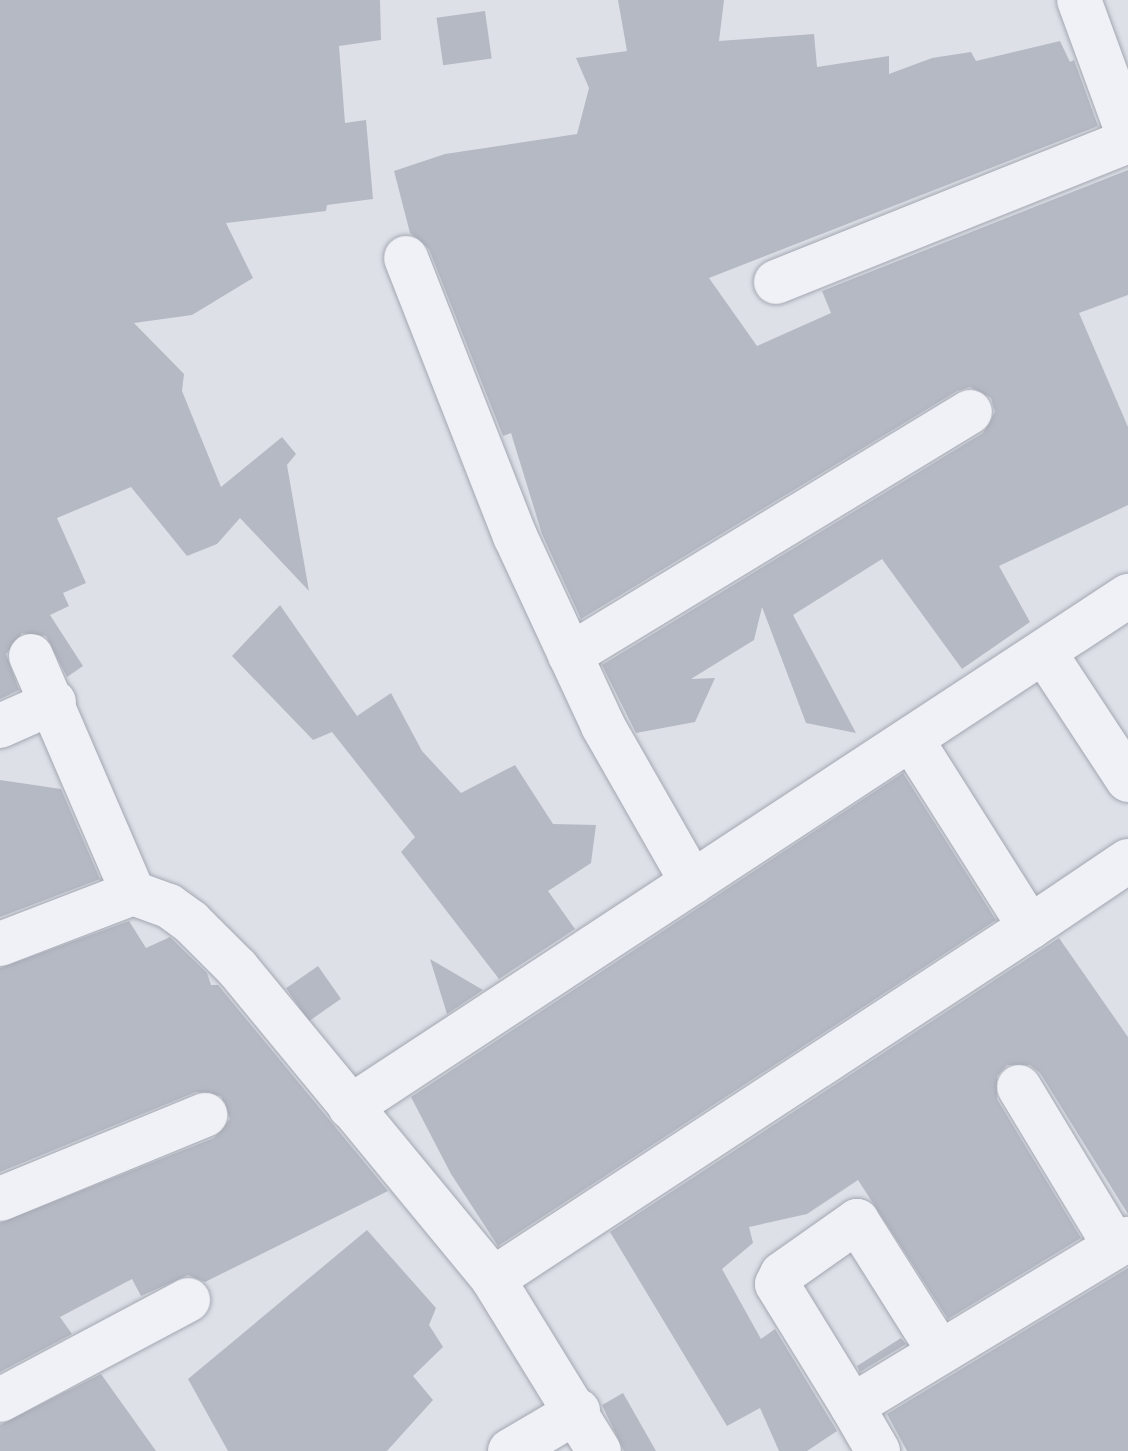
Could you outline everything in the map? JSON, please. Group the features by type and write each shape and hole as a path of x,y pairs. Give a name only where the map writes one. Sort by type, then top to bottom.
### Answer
{"street":[{"path":"1079,0 1128,134"},
{"path":"776,282 1128,141"},
{"path":"406,258 515,536 603,726 692,882"},
{"path":"570,655 970,412"},
{"path":"350,1107 692,882 913,742 1128,596"},
{"path":"1044,652 1128,780"},
{"path":"31,656 54,702 133,893"},
{"path":"0,726 54,702"},
{"path":"913,742 1030,927"},
{"path":"493,1279 1128,861"},
{"path":"0,944 133,893 169,906 209,940 493,1279 578,1411 599,1451"},
{"path":"852,1406 938,1349 1121,1242 1019,1087"},
{"path":"0,1199 205,1115"},
{"path":"878,1451 777,1284 782,1274 857,1221 938,1349"},
{"path":"0,1400 188,1300"},
{"path":"510,1451 578,1411"}],"building":[{"path":"0,0 380,0 381,40 339,46 345,123 366,120 373,199 327,205 326,211 226,223 253,278 192,315 134,323 184,374 182,391 221,487 282,437 296,454 287,465 309,591 240,518 217,544 187,556 131,487 57,518 86,583 63,593 69,606 50,615 83,666 67,677 46,636 22,633 6,654 19,690 0,699"},
{"path":"618,0 724,0 719,41 814,34 817,67 889,56 889,74 932,58 971,52 976,61 1060,41 1070,62 1074,60 1098,126 709,278 757,346 831,313 822,291 1128,170 1128,295 1079,313 1128,427 1128,505 999,566 1030,622 962,669 882,559 793,615 856,733 806,723 762,607 754,640 691,679 715,678 695,722 636,733 602,665 983,433 995,412 991,398 970,387 957,391 581,619 542,534 511,433 503,436 429,249 410,233 394,171 445,154 577,134 589,88 576,58 627,51"},
{"path":"485,11 492,59 443,65 436,18"},
{"path":"280,605 357,716 391,693 422,751 461,793 515,765 553,824 596,825 591,863 548,891 575,929 499,979 401,852 415,837 332,732 313,740 232,656"},
{"path":"903,773 996,920 498,1246 451,1174 411,1097"},
{"path":"0,780 61,789 100,879 0,917"},
{"path":"129,921 146,948 170,937 207,973 211,985 218,985 388,1191 205,1282 188,1275 141,1296 132,1279 60,1317 72,1334 0,1372 0,1223 214,1138 230,1119 221,1096 196,1092 0,1172 0,968"},
{"path":"1059,938 1128,1037 1128,1214 1040,1073 1030,1065 1007,1065 997,1076 997,1099 1081,1238 948,1319 858,1180 807,1214 749,1227 753,1243 722,1269 761,1339 775,1329 837,1431 807,1451 779,1451 760,1408 727,1426 610,1232"},
{"path":"430,959 483,990 447,1014"},
{"path":"318,966 341,999 309,1021 286,988"},
{"path":"367,1230 436,1308 429,1325 443,1347 413,1376 433,1400 387,1451 228,1451 188,1379"},
{"path":"1128,1268 1128,1451 907,1451 887,1414"},
{"path":"901,1338 906,1344 860,1372 857,1366"},
{"path":"101,1374 156,1451 0,1451 0,1425"},
{"path":"623,1393 656,1451 624,1451 602,1405"}]}
